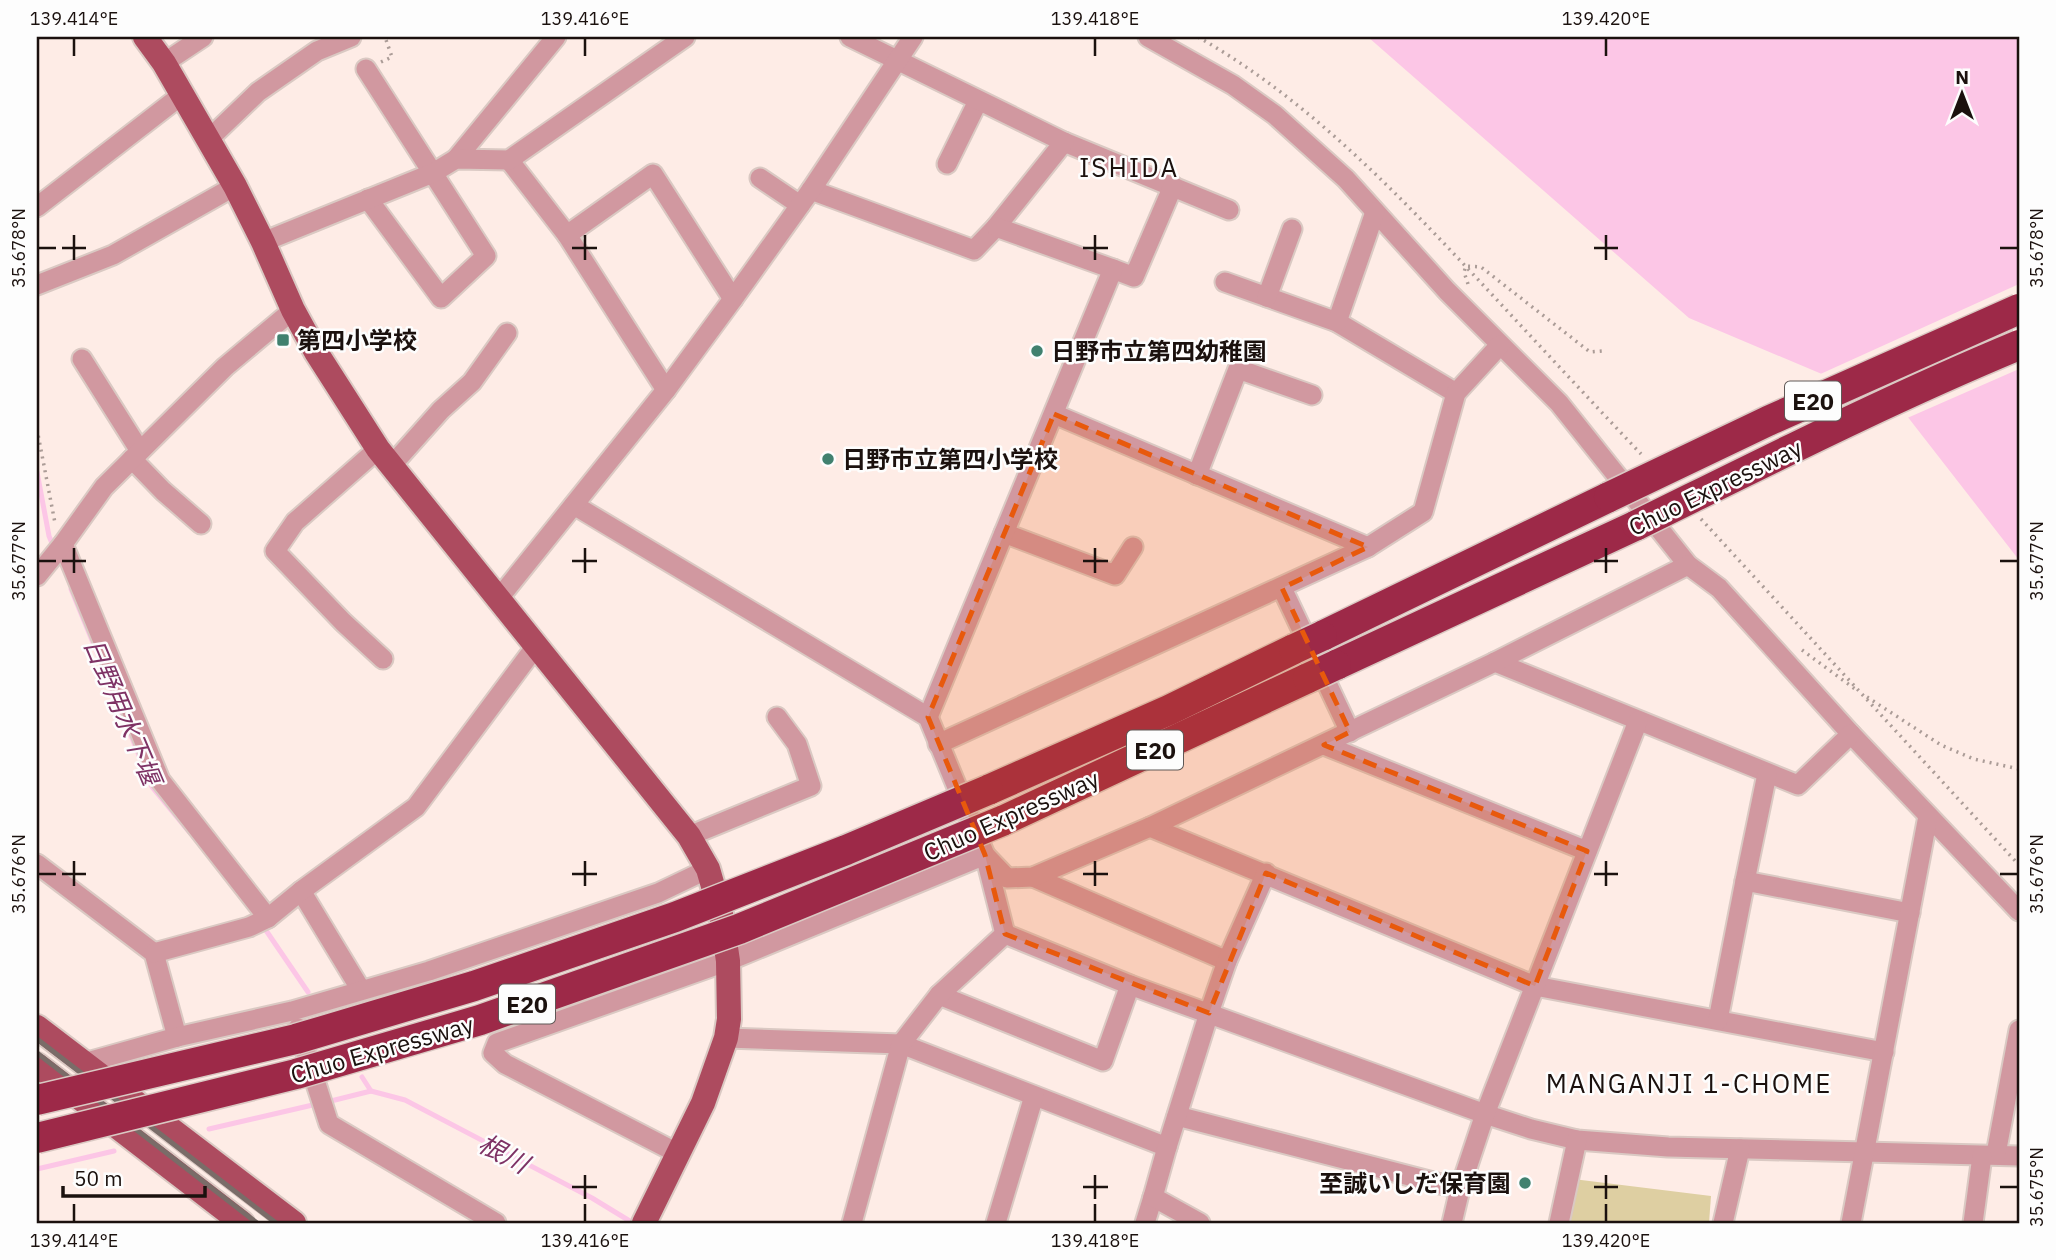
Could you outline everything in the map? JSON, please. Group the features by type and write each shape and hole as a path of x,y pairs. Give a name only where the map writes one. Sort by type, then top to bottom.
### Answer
{"highway":[{"name":"Chuo Expressway","path":"37,1101 296,1039 474,986 676,917 846,850 1169,710 1768,421 2019,309"},
{"name":"Chuo Expressway","path":"37,1138 296,1074 480,1020 739,929 1002,821 1637,525 1974,363 2019,345"}],"main road":[{"path":"145,37 183,94 235,186 293,310 316,352 385,457 689,836 708,869 722,914 728,961 730,1000 726,1038 703,1103 646,1218"},
{"path":"37,1027 294,1223"},
{"path":"84,1063 67,1067 61,1074 124,1133"},
{"path":"37,1065 242,1223"}],"street":[{"path":"164,63 203,37"},
{"path":"209,139 258,92 317,51 351,37"},
{"path":"263,242 433,173 456,159 556,37"},
{"path":"456,159 509,160 685,37"},
{"path":"850,37 1064,142 1229,210"},
{"path":"499,598 666,390 806,197 913,37"},
{"path":"1148,37 1233,85 1275,115 1346,178 1447,291 1559,403 1688,565 1719,588 1851,734 2019,911"},
{"path":"366,69 486,256 440,298 369,199"},
{"path":"37,206 183,94"},
{"path":"947,164 978,101"},
{"path":"760,178 806,197 974,250 996,227 1064,142"},
{"path":"509,160 567,235 666,390"},
{"path":"567,235 653,174 733,299"},
{"path":"37,285 113,255 235,186"},
{"path":"996,227 1134,277 1173,186"},
{"path":"1337,322 1375,212"},
{"path":"1267,297 1292,229"},
{"path":"928,717 1114,269"},
{"path":"1225,282 1337,322 1456,393"},
{"path":"37,576 104,488 225,367 293,310"},
{"path":"383,659 275,551 295,522 385,457 472,382 508,333"},
{"path":"938,744 1368,547 1423,512 1456,393 1500,345"},
{"path":"82,359 136,455 163,491 201,524"},
{"path":"1197,475 1238,369 1312,396"},
{"path":"1054,414 1368,547"},
{"path":"574,505 928,717 985,855 1005,934"},
{"path":"1004,534 1115,575 1133,547"},
{"path":"58,550 160,780 261,921"},
{"path":"985,855 1007,878 1033,877 1150,827 1324,745 1688,565"},
{"path":"1282,588 1350,732"},
{"path":"154,953 261,921 416,807 536,646"},
{"path":"1495,662 1798,785 1851,734"},
{"path":"689,836 811,786 797,744 777,717"},
{"path":"1452,1223 1460,1189 1485,1114 1638,721"},
{"path":"1324,745 1587,851"},
{"path":"1718,1020 1767,774"},
{"path":"1851,1223 1928,816"},
{"path":"1150,827 1535,986 1884,1052"},
{"path":"678,1154 505,1064 493,1053 497,1043 728,961 985,855"},
{"path":"37,864 154,953 177,1037"},
{"path":"84,1063 177,1037 292,1010 496,949 658,893 708,869"},
{"path":"1145,1223 1209,1013 1227,961 1266,873"},
{"path":"1033,877 1227,961"},
{"path":"1745,881 1910,913"},
{"path":"301,891 361,990"},
{"path":"1005,934 1130,985 1485,1114 1577,1140 1668,1147 2019,1156"},
{"path":"852,1223 901,1044 939,995 1005,934"},
{"path":"939,995 1103,1061 1130,985"},
{"path":"292,1010 329,1124 495,1223"},
{"path":"1973,1223 2019,1030"},
{"path":"726,1038 901,1044 1167,1147"},
{"path":"996,1223 1034,1096"},
{"path":"1177,1116 1460,1189"},
{"path":"1559,1223 1577,1140"},
{"path":"1723,1223 1740,1149"},
{"path":"1153,1197 1200,1223"}],"path":[{"path":"366,69 392,57 385,37"},
{"path":"1198,37 1237,59 1303,110 1408,204 1643,457"},
{"path":"1466,266 1464,272 1468,285"},
{"path":"1466,266 1481,267 1590,352 1602,351"},
{"path":"37,429 58,550"},
{"path":"1699,517 2019,865"},
{"path":"1796,645 1861,694 1941,745 1975,759 2019,769"}],"highlighted area":[{"path":"1054,414 1368,547 1282,588 1350,732 1324,745 1587,851 1535,986 1266,873 1209,1013 1005,934 985,855 928,717"}],"shaded area":[{"path":"1368,37 2019,37 2019,560 1900,407 1689,318"},
{"path":"1573,1179 1711,1196 1709,1223 1564,1223"}],"pier":[{"path":"2019,284 2019,369 1905,419 1898,410 1816,376"}],"waterway":[{"name":"日野用水下堰","path":"37,472 49,536 54,548"},
{"name":"日野用水下堰","path":"71,589 152,787 190,833"},
{"name":"日野用水下堰","path":"263,926 308,992"},
{"name":"日野用水下堰","path":"362,1077 371,1091"},
{"name":"根川","path":"327,1102 371,1091 405,1100 592,1198 633,1223"},
{"path":"209,1129 317,1104"},
{"path":"37,1169 114,1151"}],"railway":[{"path":"37,1039 276,1223"},
{"path":"37,1053 257,1223"}],"place":[{"name":"第四小学校","path":"283,340"},
{"name":"日野市立第四幼稚園","path":"1037,351"},
{"name":"日野市立第四小学校","path":"828,459"},
{"name":"至誠いしだ保育園","path":"1525,1183"}],"district":[{"name":"ISHIDA","path":"1129,167"},
{"name":"MANGANJI 1-CHOME","path":"1689,1083"}]}
